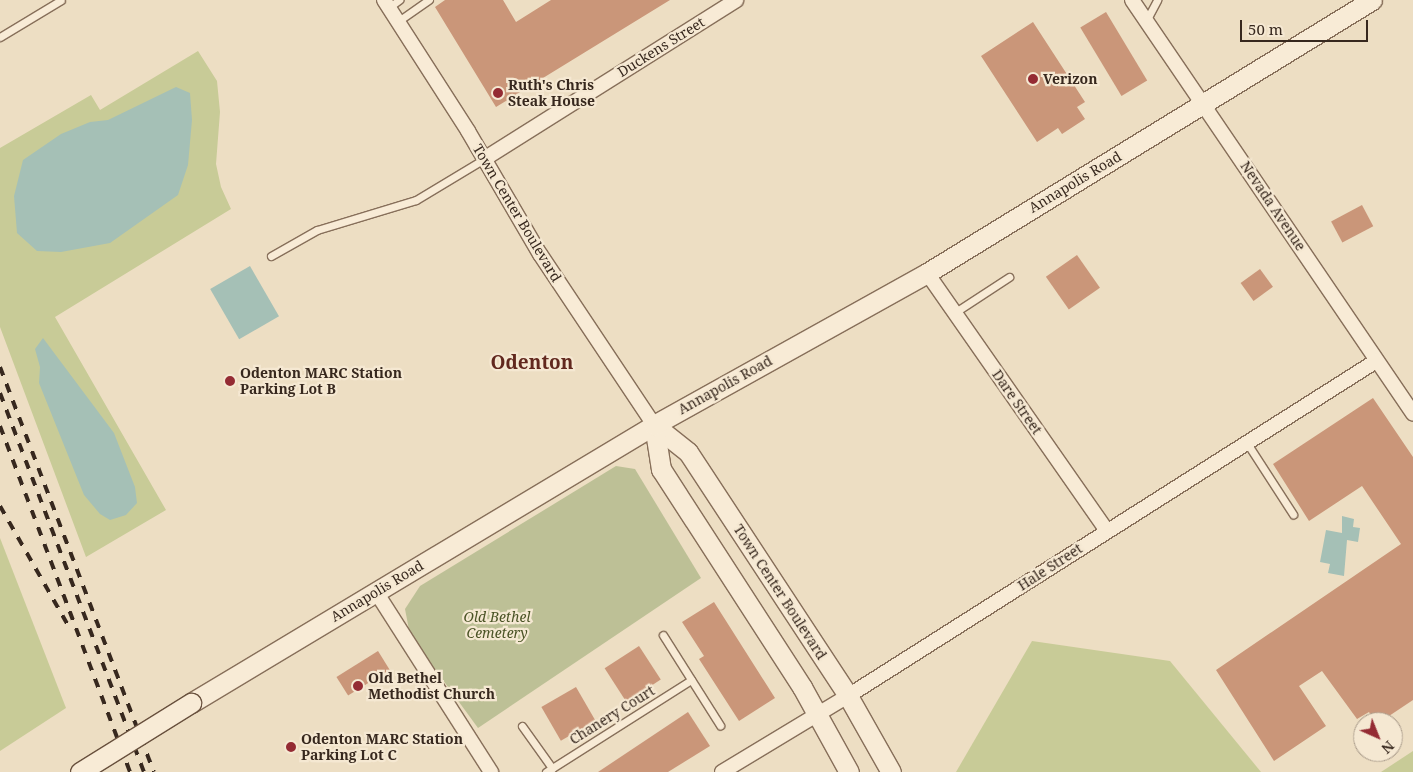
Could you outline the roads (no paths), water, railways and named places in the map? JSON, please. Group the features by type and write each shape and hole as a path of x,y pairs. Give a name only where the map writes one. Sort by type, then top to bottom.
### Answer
{"main road":[{"name":"Annapolis Road","path":"80,772 191,703 654,425 926,273 1372,0"},
{"name":"Town Center Boulevard","path":"654,425 688,452 848,696 891,772"},
{"name":"Town Center Boulevard","path":"654,425 661,469 818,714 849,772"}],"street":[{"name":"Duckens Street","path":"484,159 736,0"},
{"name":"Nevada Avenue","path":"1132,0 1204,103 1376,361 1413,413"},
{"name":"Town Center Boulevard","path":"390,3 397,22 484,159 540,254 654,425"},
{"name":"Dare Street","path":"926,273 1107,531"},
{"name":"Hale Street","path":"722,772 848,696 1376,361"},
{"path":"376,592 491,772"}],"lane":[{"path":"0,37 62,0"},
{"path":"397,22 429,0"},
{"path":"1146,21 1157,0"},
{"path":"271,256 317,230 416,200 484,159"},
{"path":"954,313 1009,277"},
{"path":"1247,443 1293,514"},
{"path":"663,635 720,725"},
{"name":"Chanery Court","path":"549,770 691,680"},
{"path":"522,726 549,770"}],"railway":[{"path":"0,367 154,772"},
{"path":"0,393 144,772"},
{"path":"0,426 130,772"},
{"path":"0,506 68,625"}],"place":[{"name":"Verizon","path":"1033,79"},
{"name":"Ruth's Chris Steak House","path":"498,93"},
{"name":"Odenton MARC Station Parking Lot B","path":"230,381"},
{"name":"Old Bethel Methodist Church","path":"358,686"},
{"name":"Odenton MARC Station Parking Lot C","path":"291,747"}],"district":[{"name":"Odenton","path":"532,363"}],"park label":[{"name":"Old Bethel Cemetery","path":"497,626"}]}
